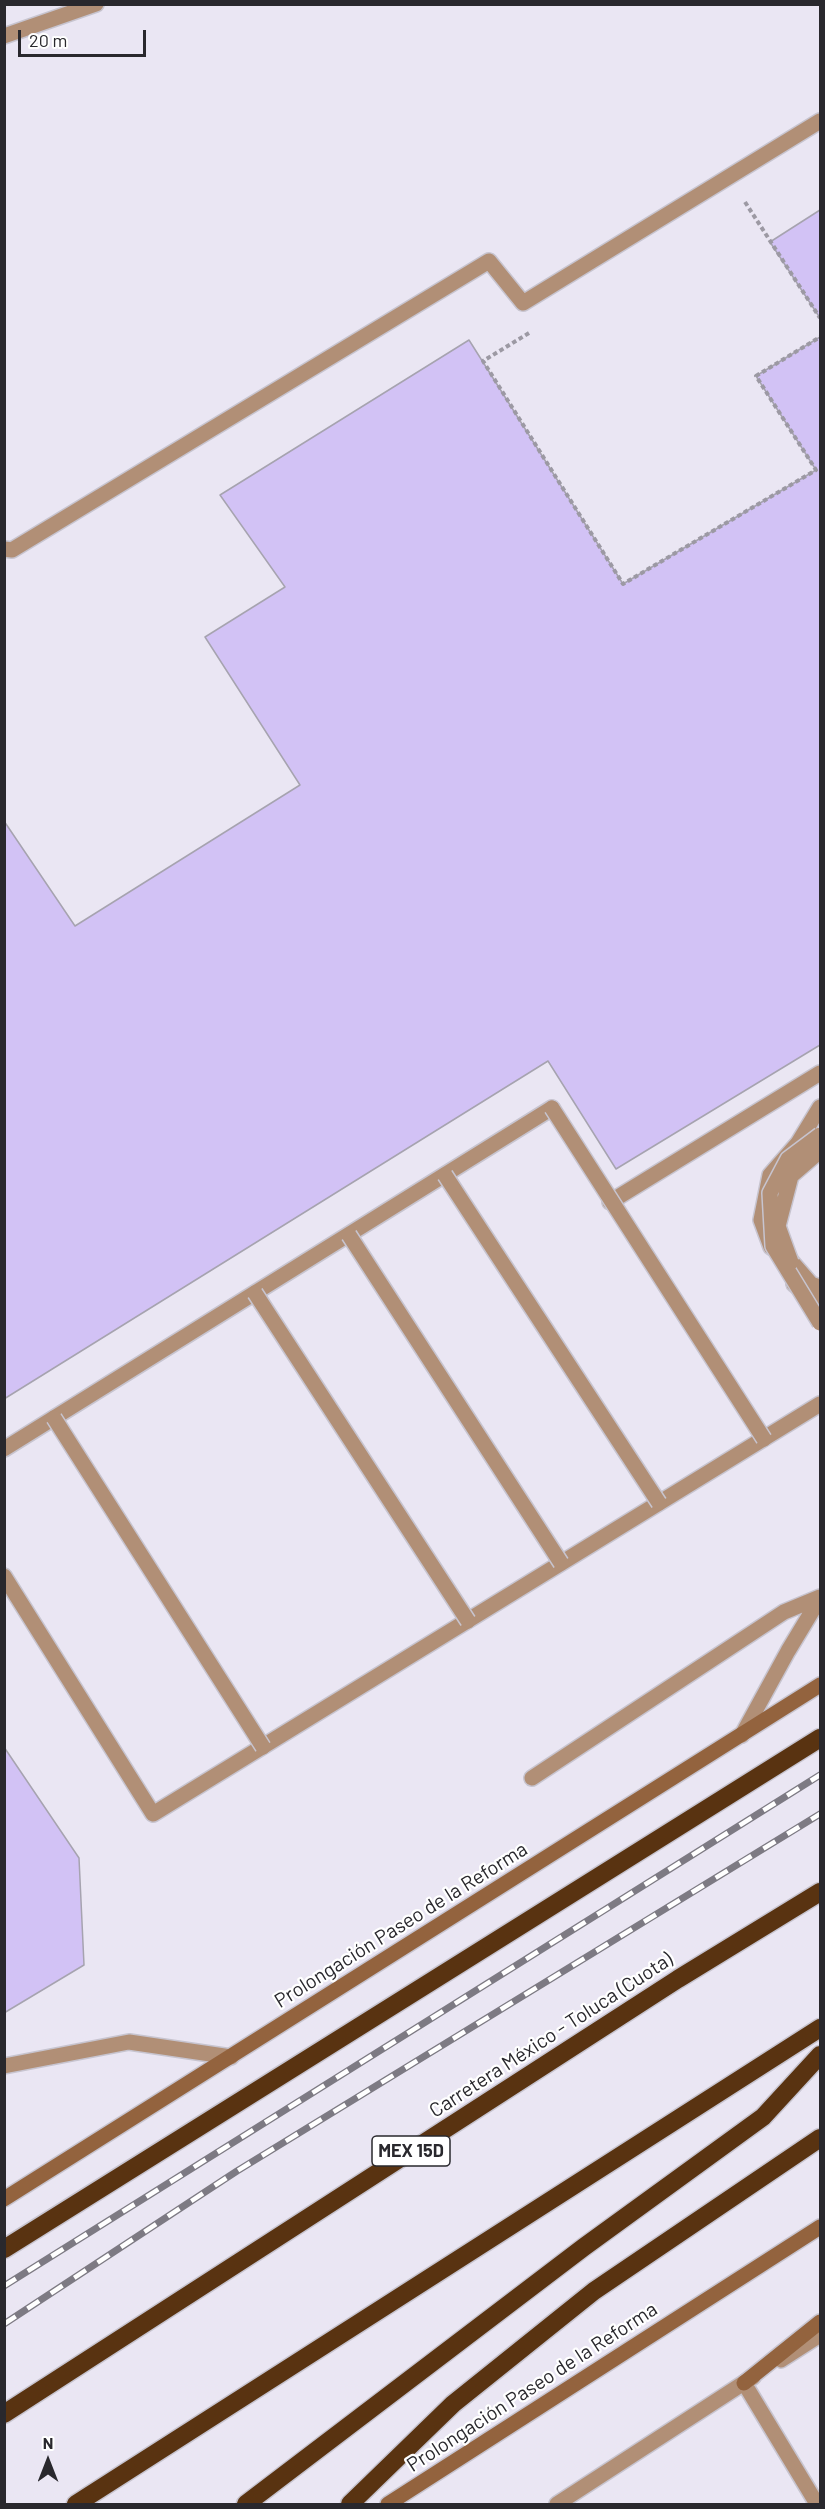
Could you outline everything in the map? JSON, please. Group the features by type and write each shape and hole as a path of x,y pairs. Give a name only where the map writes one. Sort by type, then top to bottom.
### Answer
{"highway":[{"path":"4,2249 820,1738"},
{"name":"Carretera México - Toluca (Cuota)","path":"4,2414 678,1979 820,1892"},
{"path":"76,2505 820,2028"},
{"path":"246,2505 584,2247 763,2117 820,2055"},
{"path":"350,2505 453,2404 594,2292 820,2138"}],"main road":[{"name":"Prolongación Paseo de la Reforma","path":"4,2199 820,1685"},
{"name":"Prolongación Paseo de la Reforma","path":"387,2505 820,2227"},
{"path":"744,2383 820,2322"}],"street":[{"path":"4,36 96,4"},
{"path":"4,549 12,550 489,261 523,303 820,121"},
{"path":"610,1202 820,1072"},
{"path":"820,1107 798,1143 770,1175 761,1221 781,1272 806,1293 820,1297"},
{"path":"4,1449 552,1108 610,1202 764,1439"},
{"path":"820,1136 788,1159 770,1193 773,1246 820,1323"},
{"path":"820,1149 796,1161 774,1198 776,1244 811,1284 820,1287"},
{"path":"820,1149 791,1176 778,1226 792,1265 820,1310"},
{"path":"445,1175 659,1503"},
{"path":"349,1234 561,1563"},
{"path":"255,1293 468,1621"},
{"path":"4,1575 153,1814 820,1404"},
{"path":"54,1418 263,1747"},
{"path":"532,1778 784,1612 820,1597"},
{"path":"742,1735 788,1651 814,1608 820,1603"},
{"path":"4,2066 129,2042 231,2057"},
{"path":"557,2505 820,2335"},
{"path":"744,2383 817,2505"}],"path":[{"path":"734,206 744,199 820,318"},
{"path":"533,330 483,362 623,584 816,470 756,376 820,337"}],"building":[{"path":"820,210 820,318 770,242"},
{"path":"820,337 820,1045 616,1169 548,1061 4,1399 4,821 75,926 300,785 205,637 285,587 220,495 469,340 623,584 816,470 756,376"},
{"path":"4,1747 79,1858 84,1965 4,2013"}],"railway":[{"path":"4,2286 820,1775"},
{"path":"4,2324 237,2171 820,1814"}]}
